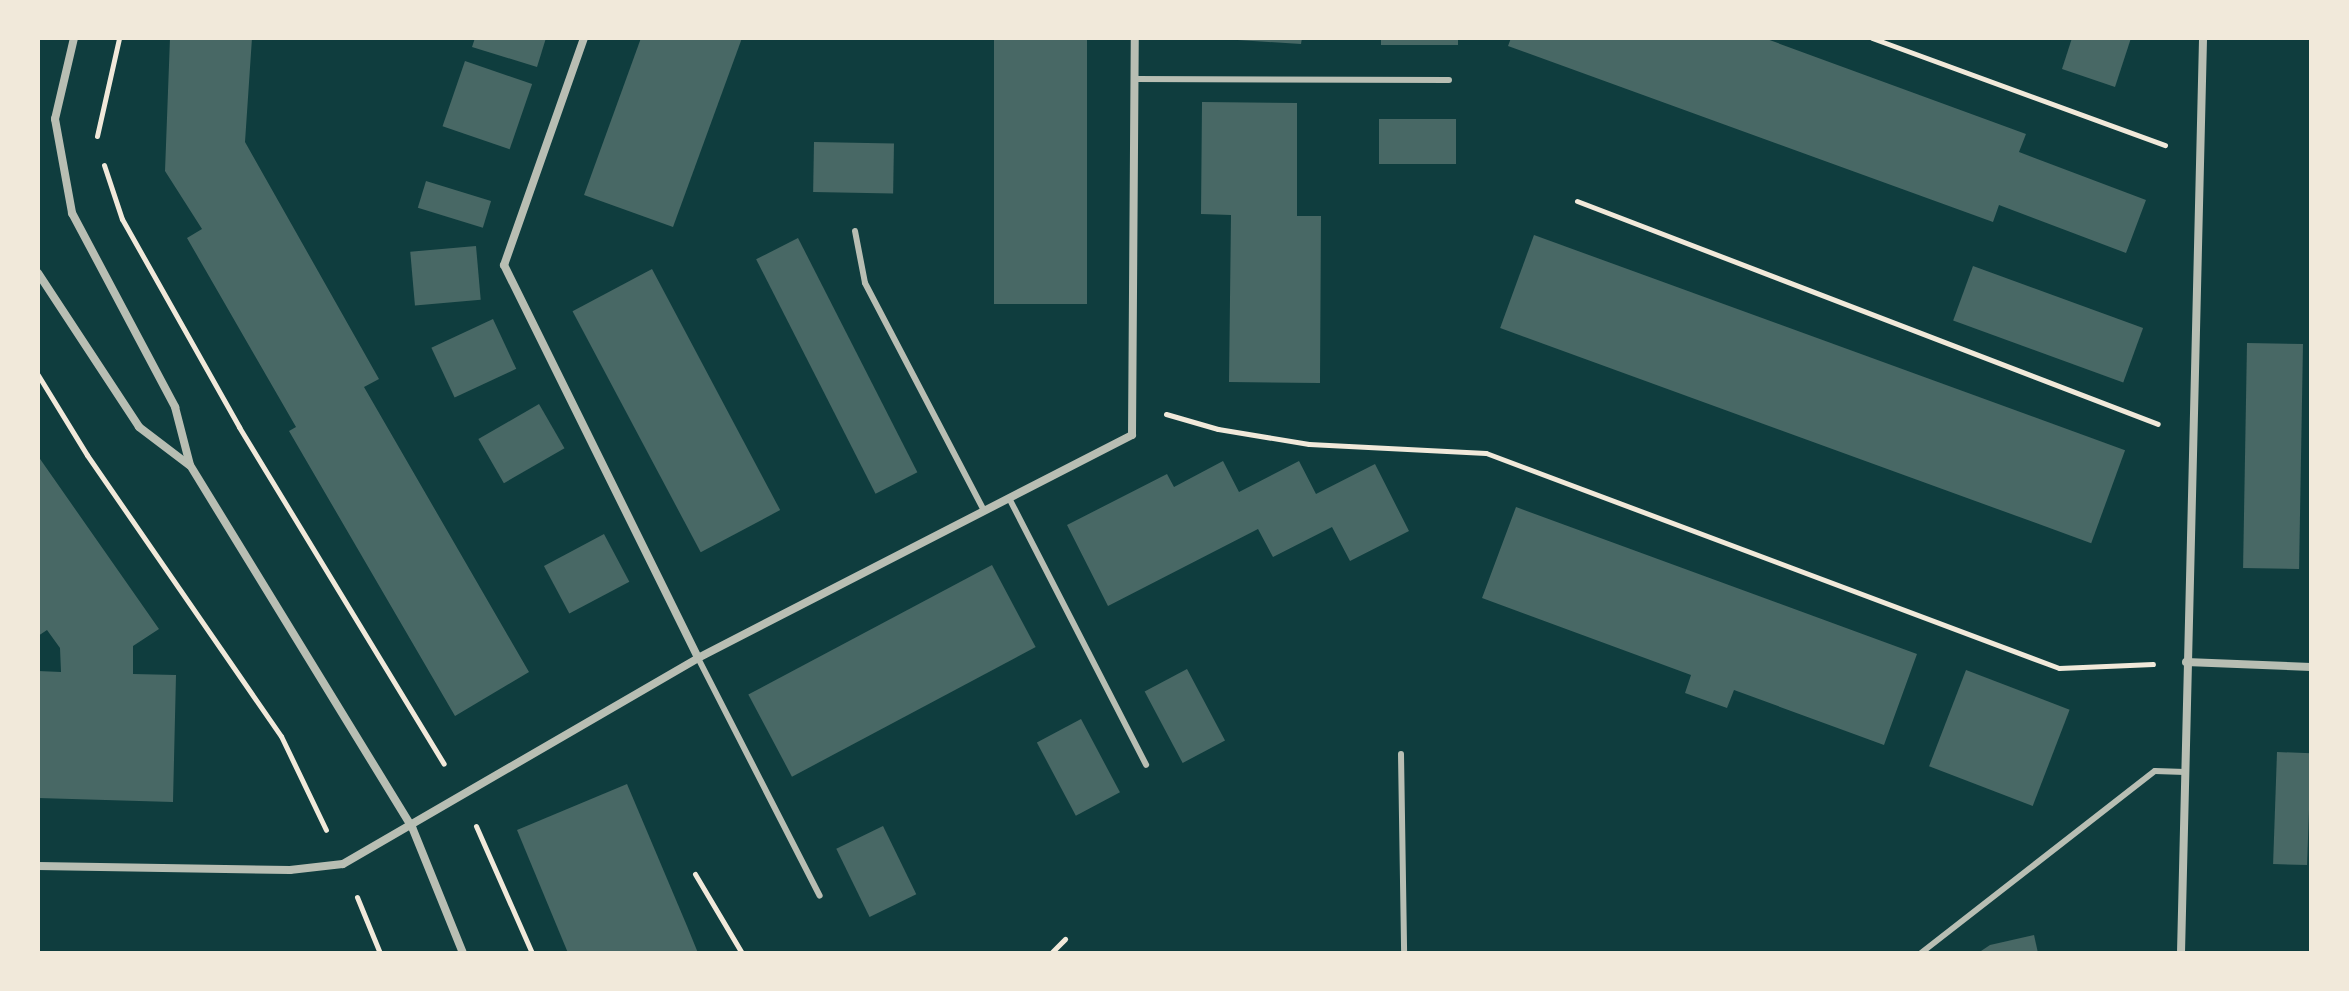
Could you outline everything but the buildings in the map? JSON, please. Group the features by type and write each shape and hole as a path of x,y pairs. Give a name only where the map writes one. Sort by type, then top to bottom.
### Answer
{"street":[{"path":"74,38 55,119 72,213 175,407 190,465 412,827 463,953"},
{"path":"584,38 504,265 698,658"},
{"path":"38,866 290,870 343,864 463,798 698,658 1132,435 1135,38"},
{"path":"2181,953 2203,38"},
{"path":"38,273 139,427 190,465"},
{"path":"2186,662 2311,667"}],"lane":[{"path":"1135,79 1449,80"},
{"path":"855,231 865,283 984,511"},
{"path":"1009,498 1146,765"},
{"path":"698,658 820,896"},
{"path":"1401,754 1404,953"},
{"path":"1921,953 2155,771 2185,772"}],"path":[{"path":"96,142 119,38"},
{"path":"1872,38 2199,158"},
{"path":"100,155 122,219 239,427 463,798 532,953"},
{"path":"1577,201 2192,437"},
{"path":"38,375 87,455 281,736 343,864 380,953"},
{"path":"1132,403 1218,429 1309,444 1486,453 2059,668 2186,662"},
{"path":"695,874 742,953"},
{"path":"1051,953 1065,939"}]}
